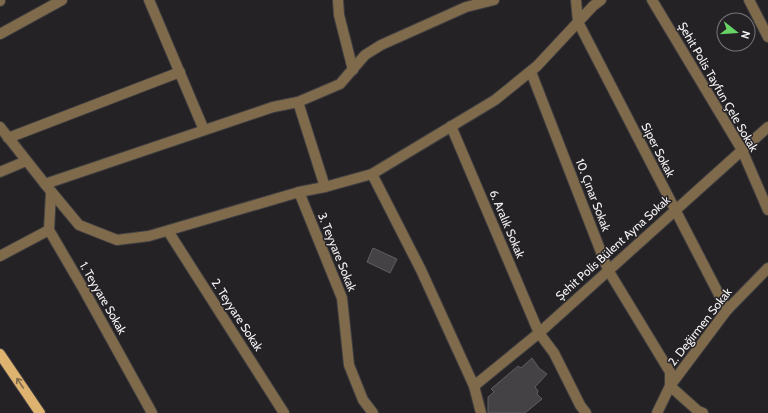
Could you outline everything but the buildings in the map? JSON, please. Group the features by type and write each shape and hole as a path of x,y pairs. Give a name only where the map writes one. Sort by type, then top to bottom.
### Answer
{"main road":[{"path":"0,354 40,413"}],"street":[{"path":"0,34 62,0"},
{"path":"148,0 204,130"},
{"path":"338,0 339,15 353,70"},
{"path":"48,188 204,130 273,107 298,102 340,84 365,55 381,45 466,7 494,0"},
{"path":"576,0 578,22"},
{"path":"0,127 48,188 80,225 117,240 149,236 299,192 325,187 372,174 495,100 531,72 593,6 601,0"},
{"name":"Şehit Polis Tayfun Çele Sokak","path":"652,0 742,150 768,210"},
{"path":"749,0 768,37"},
{"name":"Siper Sokak","path":"578,22 727,310"},
{"path":"8,138 180,72"},
{"name":"10. Çınar Sokak","path":"531,72 608,270 670,372 670,386"},
{"path":"298,102 325,187"},
{"name":"6. Aralık Sokak","path":"451,126 539,333 554,353 580,405 586,413"},
{"name":"Şehit Polis Bülent Ayna Sokak","path":"474,386 539,333 768,127"},
{"path":"0,172 26,160"},
{"path":"372,174 420,270 474,386 481,413"},
{"path":"0,256 49,230 48,188"},
{"name":"3. Teyyare Sokak","path":"299,192 342,298 349,365 363,400 373,413"},
{"name":"1. Teyyare Sokak","path":"49,230 152,413"},
{"name":"2. Teyyare Sokak","path":"168,231 284,413"},
{"name":"2. Değirmen Sokak","path":"657,413 670,386 727,310 768,268"},
{"path":"670,386 702,413"}]}
